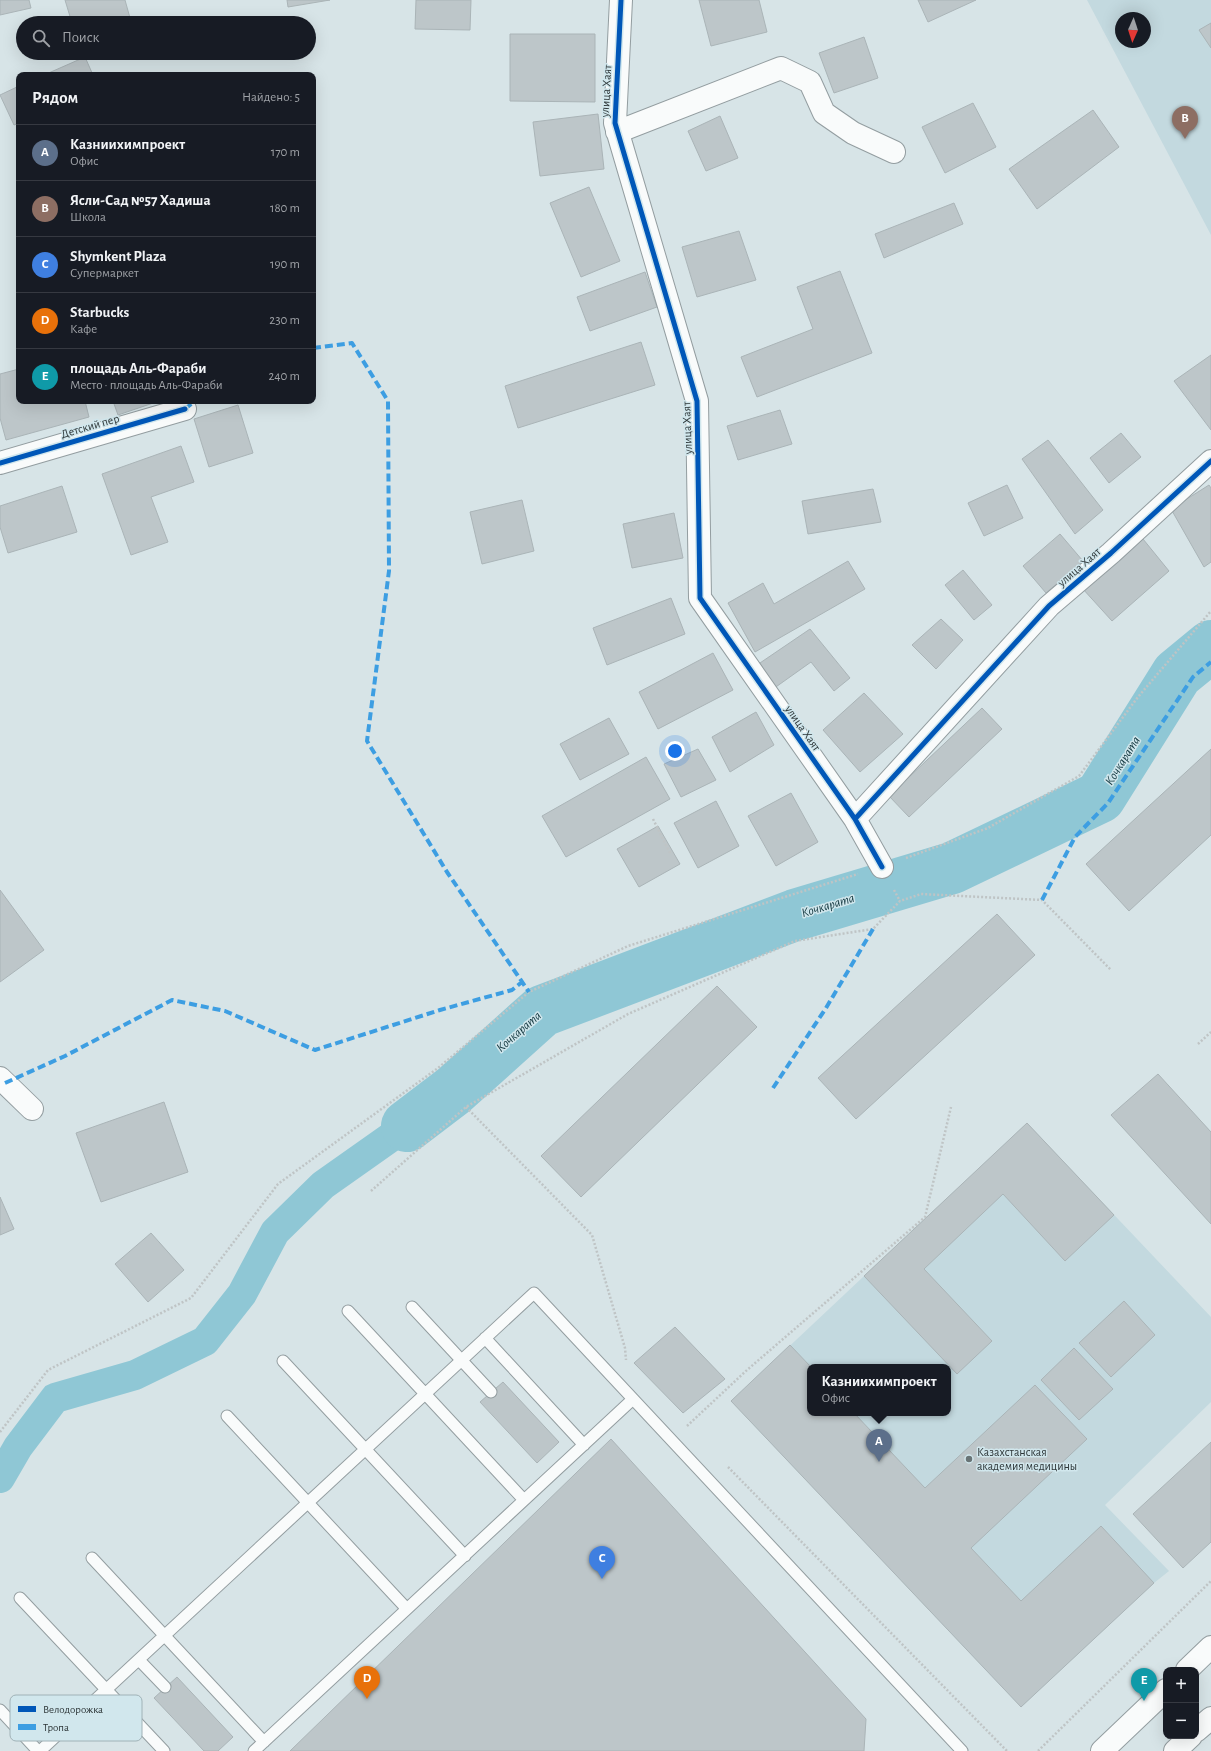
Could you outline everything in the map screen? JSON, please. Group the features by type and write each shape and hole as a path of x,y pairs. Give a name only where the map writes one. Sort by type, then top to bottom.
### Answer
{"street":[{"name":"улица Хаят","path":"621,0 615,123 697,401 700,598 855,819 882,867"},
{"path":"617,132 781,68 810,82 824,113 853,133 894,152"},
{"name":"Детский пер","path":"0,463 185,409"},
{"name":"улица Хаят","path":"855,819 1049,606 1211,461"},
{"path":"0,1078 32,1109"},
{"path":"1190,1667 1211,1647"},
{"path":"1102,1751 1163,1693"},
{"path":"1199,1728 1211,1718"},
{"path":"1174,1751 1188,1739"}],"lane":[{"path":"101,1695 534,1293 962,1751"},
{"path":"412,1307 491,1392"},
{"path":"348,1311 524,1500"},
{"path":"485,1338 584,1445"},
{"path":"283,1361 464,1556"},
{"path":"254,1751 633,1399"},
{"path":"227,1416 407,1609"},
{"path":"92,1558 264,1742"},
{"path":"20,1598 111,1695"},
{"path":"139,1660 165,1688"},
{"path":"0,1710 10,1721"},
{"path":"142,1728 164,1751"},
{"path":"29,1741 39,1751 50,1741"}],"path":[{"path":"0,1432 48,1370 191,1298 278,1184 438,1068 529,992 628,946 882,867 988,828 1079,776 1138,698 1211,611"},
{"path":"653,819 670,853"},
{"path":"894,891 900,900"},
{"path":"371,1191 466,1107 628,1014 795,941 873,929 900,900 921,894 1042,900 1111,970"},
{"path":"1198,1044 1211,1032"},
{"path":"466,1107 592,1235 625,1348 626,1364"},
{"path":"687,1426 747,1370 925,1217 951,1107"},
{"path":"682,1420 693,1431"},
{"path":"726,1465 1007,1751"},
{"path":"1038,1751 1211,1581"}],"shaded area":[{"path":"1087,0 1211,0 1211,235"},
{"name":"Казахстанская академия медицины","path":"1027,1123 1211,1317 1211,1402 1105,1505 1169,1571 1154,1583 1021,1707 731,1401"}],"building":[{"path":"0,0 29,0 31,8 0,15"},
{"path":"65,0 125,0 129,16 70,16"},
{"path":"287,0 330,0 288,7"},
{"path":"416,0 471,0 470,30 415,29"},
{"path":"699,0 759,0 767,32 711,46"},
{"path":"918,0 976,0 928,22"},
{"path":"1211,23 1211,48 1199,30"},
{"path":"510,34 595,34 595,102 510,101"},
{"path":"864,37 878,78 834,93 819,53"},
{"path":"78,60 86,60 92,72 51,72"},
{"path":"16,87 16,124 14,125 0,95"},
{"path":"973,103 996,147 945,173 922,127"},
{"path":"1093,110 1119,147 1037,209 1009,169"},
{"path":"598,114 604,169 540,176 533,122"},
{"path":"720,116 738,158 706,171 688,131"},
{"path":"589,187 620,261 581,277 550,203"},
{"path":"954,203 963,224 884,258 875,234"},
{"path":"739,231 756,280 697,297 682,247"},
{"path":"840,271 872,353 757,397 741,357 813,329 797,287"},
{"path":"645,272 657,307 590,331 577,297"},
{"path":"641,342 655,385 518,428 505,386"},
{"path":"1211,355 1211,430 1174,381"},
{"path":"16,370 16,404 86,404 89,417 6,440 0,418 0,374"},
{"path":"114,404 150,404 118,415"},
{"path":"238,405 253,453 209,467 194,419"},
{"path":"780,410 792,444 738,460 727,426"},
{"path":"1121,433 1141,457 1109,483 1090,458"},
{"path":"1048,440 1103,510 1075,534 1022,459"},
{"path":"181,446 194,482 151,497 168,542 131,555 102,474"},
{"path":"1007,485 1023,518 984,536 968,503"},
{"path":"1209,485 1211,488 1211,562 1204,567 1171,509"},
{"path":"62,486 77,532 8,553 0,527 0,506"},
{"path":"873,489 881,522 808,534 802,501"},
{"path":"522,500 534,551 482,564 470,512"},
{"path":"674,513 683,558 632,568 623,524"},
{"path":"1060,534 1083,561 1046,593 1023,566"},
{"path":"1143,539 1169,571 1112,621 1082,588"},
{"path":"848,561 865,589 755,652 728,603 763,583 774,604"},
{"path":"963,570 992,605 974,620 945,585"},
{"path":"671,598 685,634 607,665 593,628"},
{"path":"941,619 963,640 936,669 912,645"},
{"path":"810,629 850,678 834,691 811,662 773,689 757,665"},
{"path":"713,653 733,690 658,729 639,692"},
{"path":"864,693 903,734 860,772 823,730"},
{"path":"982,708 1002,729 909,817 889,796"},
{"path":"756,712 774,745 730,772 712,737"},
{"path":"609,718 629,754 580,780 560,744"},
{"path":"698,749 716,780 681,797 664,764"},
{"path":"1211,749 1211,835 1129,911 1086,864"},
{"path":"646,757 670,799 566,857 542,816"},
{"path":"791,793 818,842 776,866 748,816"},
{"path":"716,801 739,846 698,868 674,823"},
{"path":"658,826 680,864 639,887 617,849"},
{"path":"0,890 44,950 0,982"},
{"path":"997,914 1035,955 856,1119 818,1078"},
{"path":"717,986 757,1027 581,1197 541,1156"},
{"path":"1158,1074 1211,1132 1211,1224 1111,1115"},
{"path":"164,1102 188,1172 101,1202 76,1133"},
{"path":"1027,1123 1114,1215 1065,1261 1003,1194 924,1269 992,1341 957,1374 951,1368 951,1364 948,1364 864,1276"},
{"path":"0,1197 14,1229 0,1235"},
{"path":"151,1233 184,1270 148,1302 115,1264"},
{"path":"1124,1301 1155,1335 1111,1377 1079,1343"},
{"path":"675,1327 725,1379 683,1413 634,1363"},
{"path":"790,1345 808,1364 807,1416 857,1416 925,1488 1035,1385 1087,1439 971,1548 1021,1601 1101,1526 1154,1583 1021,1707 731,1401"},
{"path":"1074,1348 1113,1389 1079,1420 1041,1380"},
{"path":"503,1382 559,1442 537,1463 480,1402"},
{"path":"611,1439 866,1719 864,1751 290,1751"},
{"path":"1211,1442 1211,1542 1183,1568 1133,1514"},
{"path":"177,1677 233,1737 218,1751 204,1751 154,1698"}],"waterway":[{"name":"Кочкарата","path":"407,1126 453,1091 542,1011 795,915 952,868 1100,797 1177,674 1211,646"},
{"path":"0,1478 18,1447 55,1398 135,1375 205,1341 242,1294 275,1232 323,1185 408,1125"}],"marked path":[{"path":"316,348 352,343 388,401 389,571 367,741 447,872 529,992"},
{"path":"185,409 191,404"},
{"path":"1042,900 1075,837 1108,803 1193,677 1211,662"},
{"path":"773,1088 826,1008 873,929"},
{"path":"5,1083 65,1056 172,1000 225,1011 315,1050 440,1010 512,990 522,982"}],"cycle path":[{"path":"621,0 615,123 697,401 700,598 855,819 882,867"},
{"path":"0,463 185,409"},
{"path":"855,819 1049,606 1111,553 1211,461"}],"place":[{"name":"Ясли-Сад №57 Хадиша","path":"1185,139"},
{"name":"Казахстанская академия медицины","path":"969,1459"},
{"name":"Казниихимпроект","path":"879,1462"},
{"name":"Shymkent Plaza","path":"602,1579"},
{"name":"Starbucks","path":"367,1699"},
{"name":"площадь Аль-Фараби","path":"1144,1701"}]}
